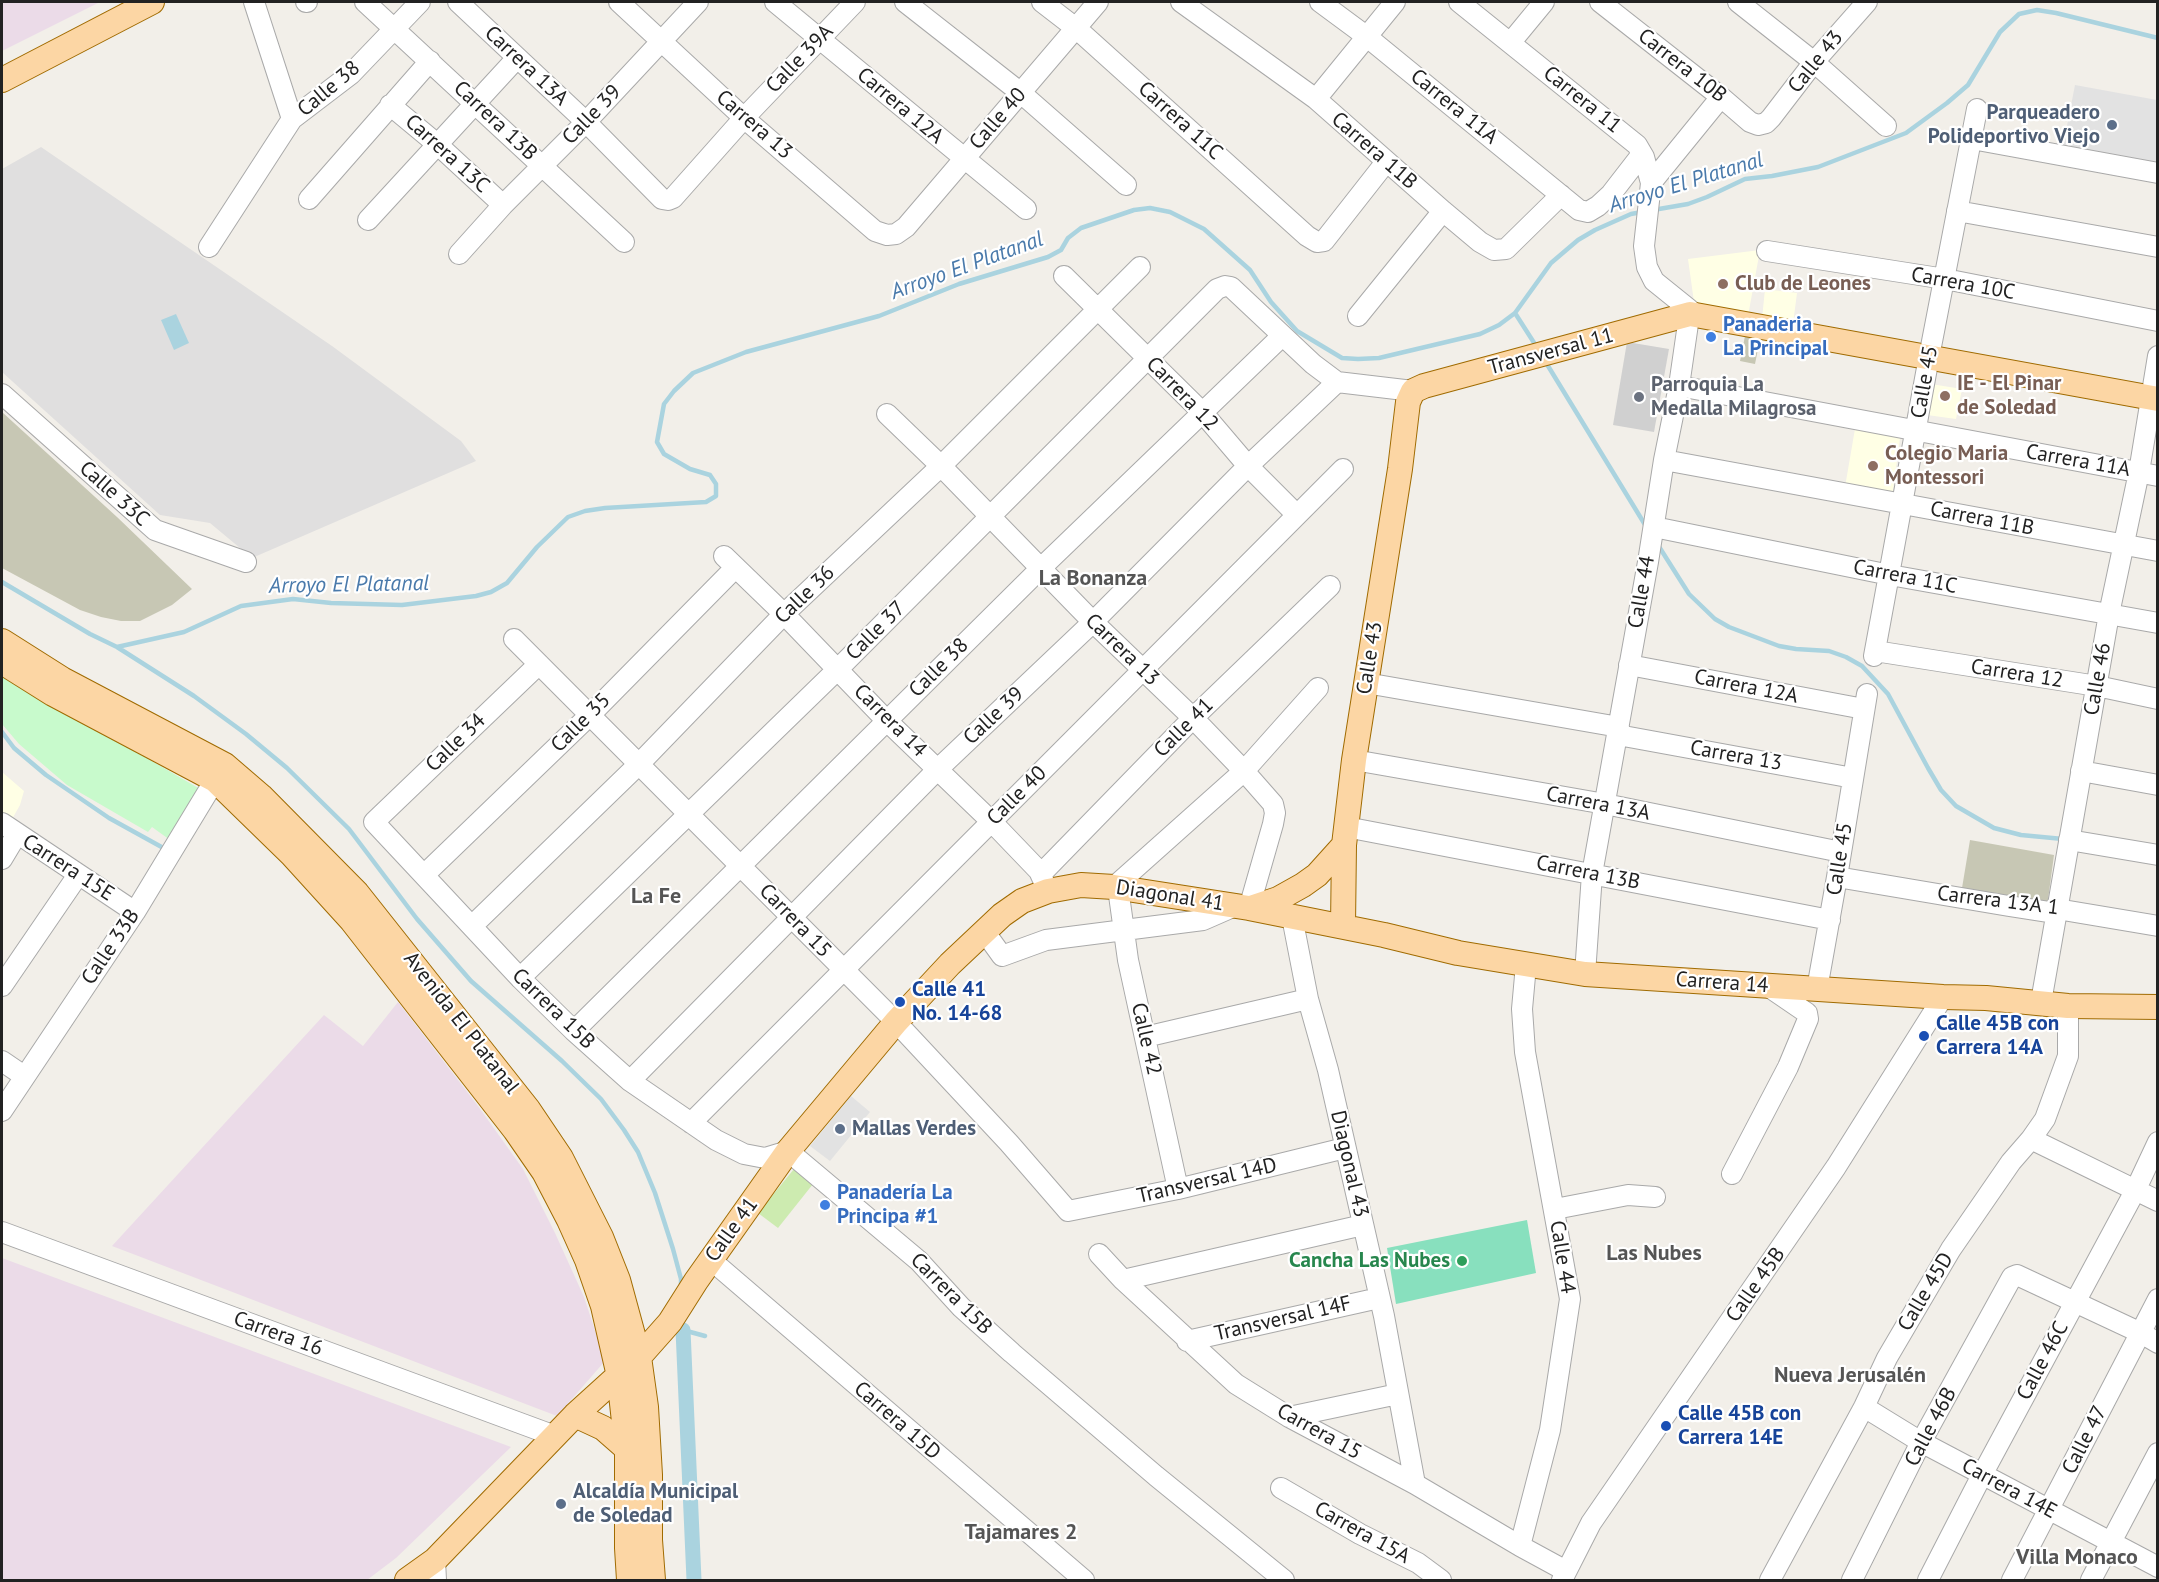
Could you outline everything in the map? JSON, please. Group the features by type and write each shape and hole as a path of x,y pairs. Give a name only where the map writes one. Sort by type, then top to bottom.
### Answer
{"main road":[{"path":"2,62 117,2"},
{"path":"2,80 152,2"},
{"path":"1690,314 2154,398"},
{"name":"Transversal 11","path":"1413,391 1424,386 1690,314"},
{"name":"Calle 43","path":"1343,926 1345,836 1354,760 1400,469 1408,402 1413,391"},
{"name":"Avenida El Platanal","path":"2,641 62,679 225,765 282,815 357,893 514,1091 561,1158 601,1237 618,1280 639,1357 646,1407 653,1581"},
{"name":"Avenida El Platanal","path":"2,662 54,694 215,780 292,855 352,921 516,1130 544,1172 587,1260 603,1306 619,1376 627,1449 629,1581"},
{"path":"1242,907 1278,898 1303,885 1317,875 1345,836"},
{"name":"Calle 41","path":"407,1581 435,1570 575,1415 639,1357 670,1322 696,1281 789,1151 896,1022 984,931 1044,883"},
{"name":"Diagonal 41","path":"1044,883 1116,888 1292,917"},
{"name":"Carrera 14","path":"1292,917 1343,926 1458,953 1585,974 1986,998 2068,1006 2157,1007"},
{"path":"575,1415 603,1428 627,1449"}],"street":[{"path":"254,2 292,119"},
{"name":"Carrera 13B","path":"365,2 624,242"},
{"name":"Calle 38","path":"209,247 292,119 351,74 420,2"},
{"name":"Carrera 13A","path":"458,2 586,122 662,199 673,198"},
{"name":"Carrera 13","path":"619,2 744,118 875,231 887,235 896,234"},
{"name":"Calle 39","path":"459,254 698,2"},
{"name":"Carrera 12A","path":"775,2 1026,209"},
{"name":"Calle 39A","path":"673,198 744,118 855,2"},
{"path":"905,2 1021,93 1126,185"},
{"name":"Carrera 11C","path":"1042,2 1077,29 1307,236 1317,242 1324,241 1386,162"},
{"name":"Calle 40","path":"896,234 906,227 1098,2"},
{"name":"Carrera 11B","path":"1181,2 1316,99 1443,211 1480,242 1494,250 1506,249 1561,195"},
{"name":"Carrera 11A","path":"1320,2 1366,36 1579,210 1588,212 1598,206 1611,194 1642,154"},
{"path":"1316,99 1395,2"},
{"name":"Carrera 11","path":"1459,2 1637,145 1642,154 1650,190 1645,259 1652,276 1659,285 1687,306 1690,314"},
{"path":"1511,42 1544,2"},
{"name":"Carrera 10B","path":"1600,2 1750,122 1758,125 1766,123"},
{"path":"1738,2 1814,62 1886,126"},
{"name":"Calle 43","path":"1766,123 1814,62 1867,2"},
{"path":"368,220 517,58"},
{"path":"309,199 430,61"},
{"path":"1650,190 1721,97"},
{"name":"Carrera 13C","path":"390,105 437,144 503,205"},
{"name":"Calle 45","path":"1875,653 1977,109"},
{"path":"1972,139 2157,173"},
{"path":"1358,316 1443,211"},
{"path":"1957,211 2157,247"},
{"name":"Carrera 10C","path":"1767,251 1945,279 2157,321"},
{"name":"Calle 36","path":"472,926 639,764 784,614 941,466 1140,267"},
{"name":"Carrera 12","path":"1064,276 1202,412 1248,466 1296,514"},
{"name":"Calle 37","path":"520,978 838,669 1217,289 1225,286 1231,287 1282,336"},
{"name":"Calle 44","path":"1585,974 1593,874 1690,314"},
{"path":"1282,336 1337,382 1413,391"},
{"name":"Calle 38","path":"574,1031 1040,568 1282,336"},
{"name":"Calle 46","path":"2041,1002 2109,614 2125,546 2148,474 2157,356"},
{"name":"Calle 39","path":"630,1081 938,769 1093,622 1248,466 1337,382"},
{"name":"Carrera 11A","path":"1679,386 2148,474"},
{"name":"Calle 33C","path":"2,394 155,530 246,562"},
{"name":"Carrera 13","path":"887,414 1141,670 1193,718 1273,804 1275,813 1242,907"},
{"name":"Carrera 11B","path":"1664,460 2157,551"},
{"name":"Calle 40","path":"691,1123 1343,469"},
{"name":"Carrera 11C","path":"1654,527 1890,575 2157,623"},
{"name":"Carrera 14","path":"729,562 784,614 886,720 991,821 1044,883"},
{"name":"Calle 35","path":"424,875 590,715 729,562"},
{"name":"Calle 41","path":"1044,883 1193,718 1330,586"},
{"name":"Carrera 15","path":"513,639 691,814 843,971 896,1022 1009,1143 1068,1211"},
{"name":"Carrera 12","path":"1875,653 2097,686 2157,699"},
{"name":"Calle 34","path":"374,822 539,664"},
{"name":"Carrera 12A","path":"1629,665 1865,701"},
{"name":"Carrera 13","path":"1366,683 1853,778"},
{"path":"1116,888 1244,771 1318,688"},
{"name":"Calle 45","path":"1817,989 1838,877 1865,701"},
{"name":"Carrera 13A","path":"1354,760 1605,804 1841,852"},
{"path":"2081,771 2157,785"},
{"name":"Calle 33B","path":"2,1111 135,912 215,780"},
{"name":"Carrera 15B","path":"374,822 520,978 630,1081 716,1140 744,1154 765,1158 789,1151 919,1261 961,1307 1012,1353 1284,1581"},
{"path":"2,859 10,829"},
{"name":"Carrera 15E","path":"10,829 135,912"},
{"name":"Carrera 13B","path":"1345,836 1593,874 1830,920"},
{"path":"2069,840 2157,855"},
{"path":"2,986 78,875"},
{"name":"Carrera 13A 1","path":"1838,877 2009,906 2052,912 2057,909 2157,926"},
{"name":"Calle 42","path":"1116,888 1128,960 1178,1189"},
{"path":"984,931 1002,956 1046,940 1203,920 1242,907"},
{"name":"Diagonal 43","path":"1292,917 1308,999 1328,1070 1384,1316 1415,1484"},
{"name":"Calle 44","path":"1520,1546 1550,1430 1570,1299 1525,1052 1522,1010 1526,965"},
{"path":"1732,1174 1788,1067 1808,1019 1807,1013 1766,985"},
{"name":"Calle 45B","path":"1564,1576 1591,1523 1836,1167 1943,997"},
{"path":"1145,1037 1308,999"},
{"name":"Calle 45D","path":"1770,1581 1887,1358 1951,1249 2011,1162 2045,1119 2067,1062 2068,1006"},
{"path":"2,1061 24,1076"},
{"path":"2031,1139 2157,1202"},
{"name":"Calle 46C","path":"1928,1581 2134,1191 2157,1142"},
{"name":"Transversal 14D","path":"1068,1211 1178,1189 1344,1148"},
{"path":"1555,1209 1628,1195 1655,1197"},
{"path":"1123,1280 1363,1225"},
{"name":"Carrera 16","path":"2,1232 555,1436"},
{"name":"Carrera 15","path":"1100,1254 1123,1280 1236,1384 1289,1417 1415,1484 1520,1546 1564,1576"},
{"name":"Carrera 15D","path":"711,1260 1084,1581"},
{"name":"Calle 46B","path":"1852,1581 1921,1442 2014,1276 2075,1303"},
{"name":"Transversal 14F","path":"1187,1341 1379,1298"},
{"name":"Calle 47","path":"2012,1581 2048,1511 2149,1338 2157,1299"},
{"path":"2075,1303 2149,1338"},
{"path":"1289,1417 1398,1394"},
{"name":"Carrera 14E","path":"1863,1407 1921,1442 2111,1543 2155,1569"},
{"path":"2091,1581 2157,1453"},
{"name":"Carrera 15A","path":"1281,1488 1360,1534 1418,1563 1441,1581"}],"shaded area":[{"path":"2,2 100,2 2,51"},
{"name":"Parqueadero Polideportivo Viejo","path":"2075,85 2157,100 2157,169 2062,151"},
{"path":"41,147 332,346 461,441 476,461 252,558 210,523 160,515 2,372 2,169"},
{"name":"Club de Leones","path":"1760,250 1748,316 1695,309 1688,259"},
{"name":"Club de Leones","path":"1765,289 1797,293 1793,324 1762,319"},
{"path":"1746,331 1761,334 1755,364 1740,361"},
{"name":"Parroquia La Medalla Milagrosa","path":"1627,342 1669,349 1654,432 1613,425"},
{"name":"IE - El Pinar de Soledad","path":"1931,384 1962,389 1956,419 1927,415"},
{"path":"2,412 192,589 172,605 140,621 121,621 80,610 2,568"},
{"name":"Colegio Maria Montessori","path":"1856,423 1901,431 1892,497 1845,487"},
{"path":"2,772 24,791 20,805 11,821 2,815"},
{"path":"1970,840 2054,855 2047,907 1961,894"},
{"path":"398,1002 523,1169 584,1297 605,1361 557,1416 112,1246 324,1015 363,1046"},
{"name":"Mallas Verdes","path":"851,1096 870,1112 830,1161 810,1146"},
{"path":"2,1258 511,1447 396,1558 367,1580 2,1580"}],"green space":[{"path":"2,674 200,789 170,840 152,827 148,832 67,785 19,744 2,724"},
{"name":"Mallas Verdes","path":"794,1169 813,1184 778,1228 758,1213"},
{"name":"Cancha Las Nubes","path":"1527,1220 1536,1273 1396,1304 1387,1248"}],"water":[{"path":"176,314 189,343 174,350 161,320"}],"waterway":[{"name":"Arroyo El Platanal","path":"1653,210 1688,204 1745,179 1818,167 1906,133 1968,85 2000,32 2019,14 2037,10 2056,13 2158,38"},
{"name":"Arroyo El Platanal","path":"117,647 184,632 241,606 293,599 331,603 402,605 476,596 491,592 507,583 537,547 568,517 585,511 605,508 706,502 716,496 716,484 710,475 690,469 664,454 657,442 664,404 693,373 746,352 879,316 959,284 1048,257 1061,250 1068,238 1081,228 1134,210 1150,208 1170,212 1204,229 1250,270 1271,302 1297,331 1342,358 1358,359 1379,358 1480,334 1499,325 1515,313 1551,263 1578,240 1631,214 1642,212"},
{"path":"1515,313 1538,349"},
{"path":"1545,361 1647,528"},
{"path":"1658,545 1689,594 1715,619 1729,627 1779,646 1829,651 1862,666 1888,694 1941,790 1956,806 1994,828 2021,835 2063,839"},
{"path":"2,582 90,634 117,647 194,696 287,768 349,829 417,919 471,981 562,1061 601,1099 624,1130 638,1152 655,1193 673,1249 681,1279 681,1289"},
{"path":"2,732 14,748 46,775 109,818 167,850"},
{"path":"682,1318 683,1330 705,1336"},
{"path":"683,1330 694,1580"}],"place":[{"name":"Parqueadero Polideportivo Viejo","path":"2112,125"},
{"name":"Club de Leones","path":"1723,284"},
{"name":"Panaderia La Principal","path":"1711,337"},
{"name":"IE - El Pinar de Soledad","path":"1945,396"},
{"name":"Parroquia La Medalla Milagrosa","path":"1639,397"},
{"name":"Colegio Maria Montessori","path":"1873,466"},
{"name":"Calle 41 No. 14-68","path":"900,1002"},
{"name":"Calle 45B con Carrera 14A","path":"1924,1036"},
{"name":"Mallas Verdes","path":"840,1129"},
{"name":"Panadería La Principa #1","path":"825,1205"},
{"name":"Cancha Las Nubes","path":"1462,1261"},
{"name":"Calle 45B con Carrera 14E","path":"1666,1426"},
{"name":"Alcaldía Municipal de Soledad","path":"561,1504"}],"district":[{"name":"La Bonanza","path":"1093,579"},
{"name":"La Fe","path":"656,897"},
{"name":"Las Nubes","path":"1654,1254"},
{"name":"Nueva Jerusalén","path":"1850,1376"},
{"name":"Tajamares 2","path":"1021,1533"},
{"name":"Villa Monaco","path":"2077,1558"}]}
